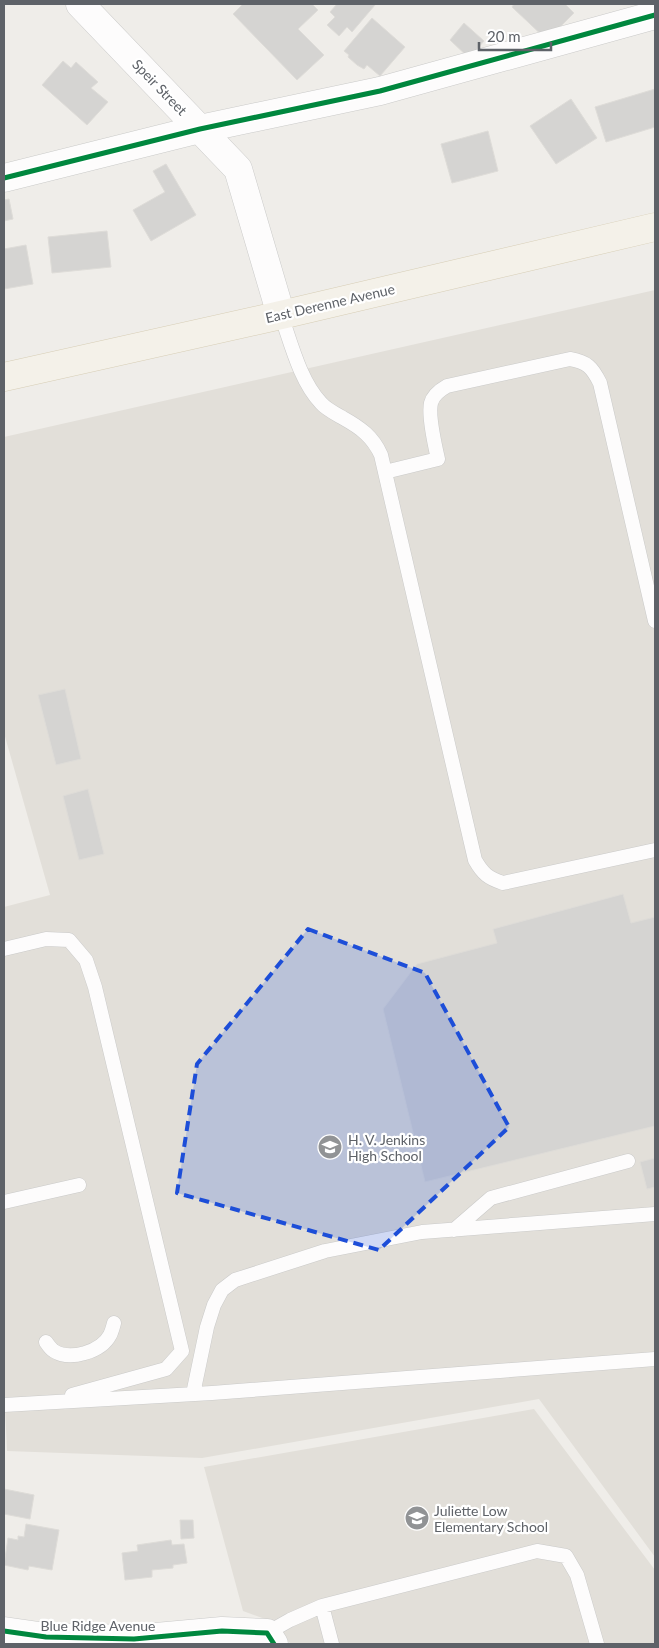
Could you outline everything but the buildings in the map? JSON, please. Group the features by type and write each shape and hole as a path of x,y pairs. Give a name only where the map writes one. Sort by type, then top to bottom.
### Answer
{"main road":[{"name":"East Derenne Avenue","path":"4,377 281,315 655,227"}],"street":[{"name":"Speir Street","path":"80,4 238,170 281,315"},
{"path":"4,178 200,129 380,91 655,15"},
{"name":"Blue Ridge Avenue","path":"4,1631 46,1637 124,1642 213,1636 270,1639"}],"lane":[{"path":"281,315 312,394 322,405 352,423 375,442 381,455 475,860 482,872 489,879 503,882 655,850"},
{"path":"385,472 438,459 433,436 431,403 436,393 447,386 570,359 582,361 594,370 600,383 655,620"},
{"path":"4,949 46,939 69,940 86,960 182,1351 166,1369 45,1402"},
{"path":"454,1230 491,1198 628,1161"},
{"path":"4,1202 79,1185"},
{"path":"193,1394 207,1327 214,1304 222,1290 234,1280 325,1251 422,1232 655,1214"},
{"path":"46,1342 53,1350 63,1354 74,1355 88,1352 110,1336 114,1323"},
{"path":"4,1405 193,1394 655,1359"},
{"path":"270,1639 290,1620 322,1606 537,1551 566,1556 578,1575 597,1644"},
{"path":"322,1606 332,1644"}],"highlighted area":[{"path":"308,929 425,973 509,1127 379,1250 177,1193 197,1064"}],"shaded area":[{"name":"H. V. Jenkins High School","path":"655,290 655,1557 539,1399 202,1458 7,1451 4,1386 4,907 50,895 4,733 4,437"},
{"name":"Juliette Low Elementary School","path":"534,1409 655,1570 655,1644 291,1644 268,1620 243,1611 204,1467"}],"cycle path":[{"path":"4,178 200,129 380,91 655,15"},
{"path":"4,1631 46,1637 134,1639 222,1631 267,1633 274,1644"}],"place":[{"name":"H. V. Jenkins High School","path":"330,1147"},
{"name":"Juliette Low Elementary School","path":"417,1518"}]}
